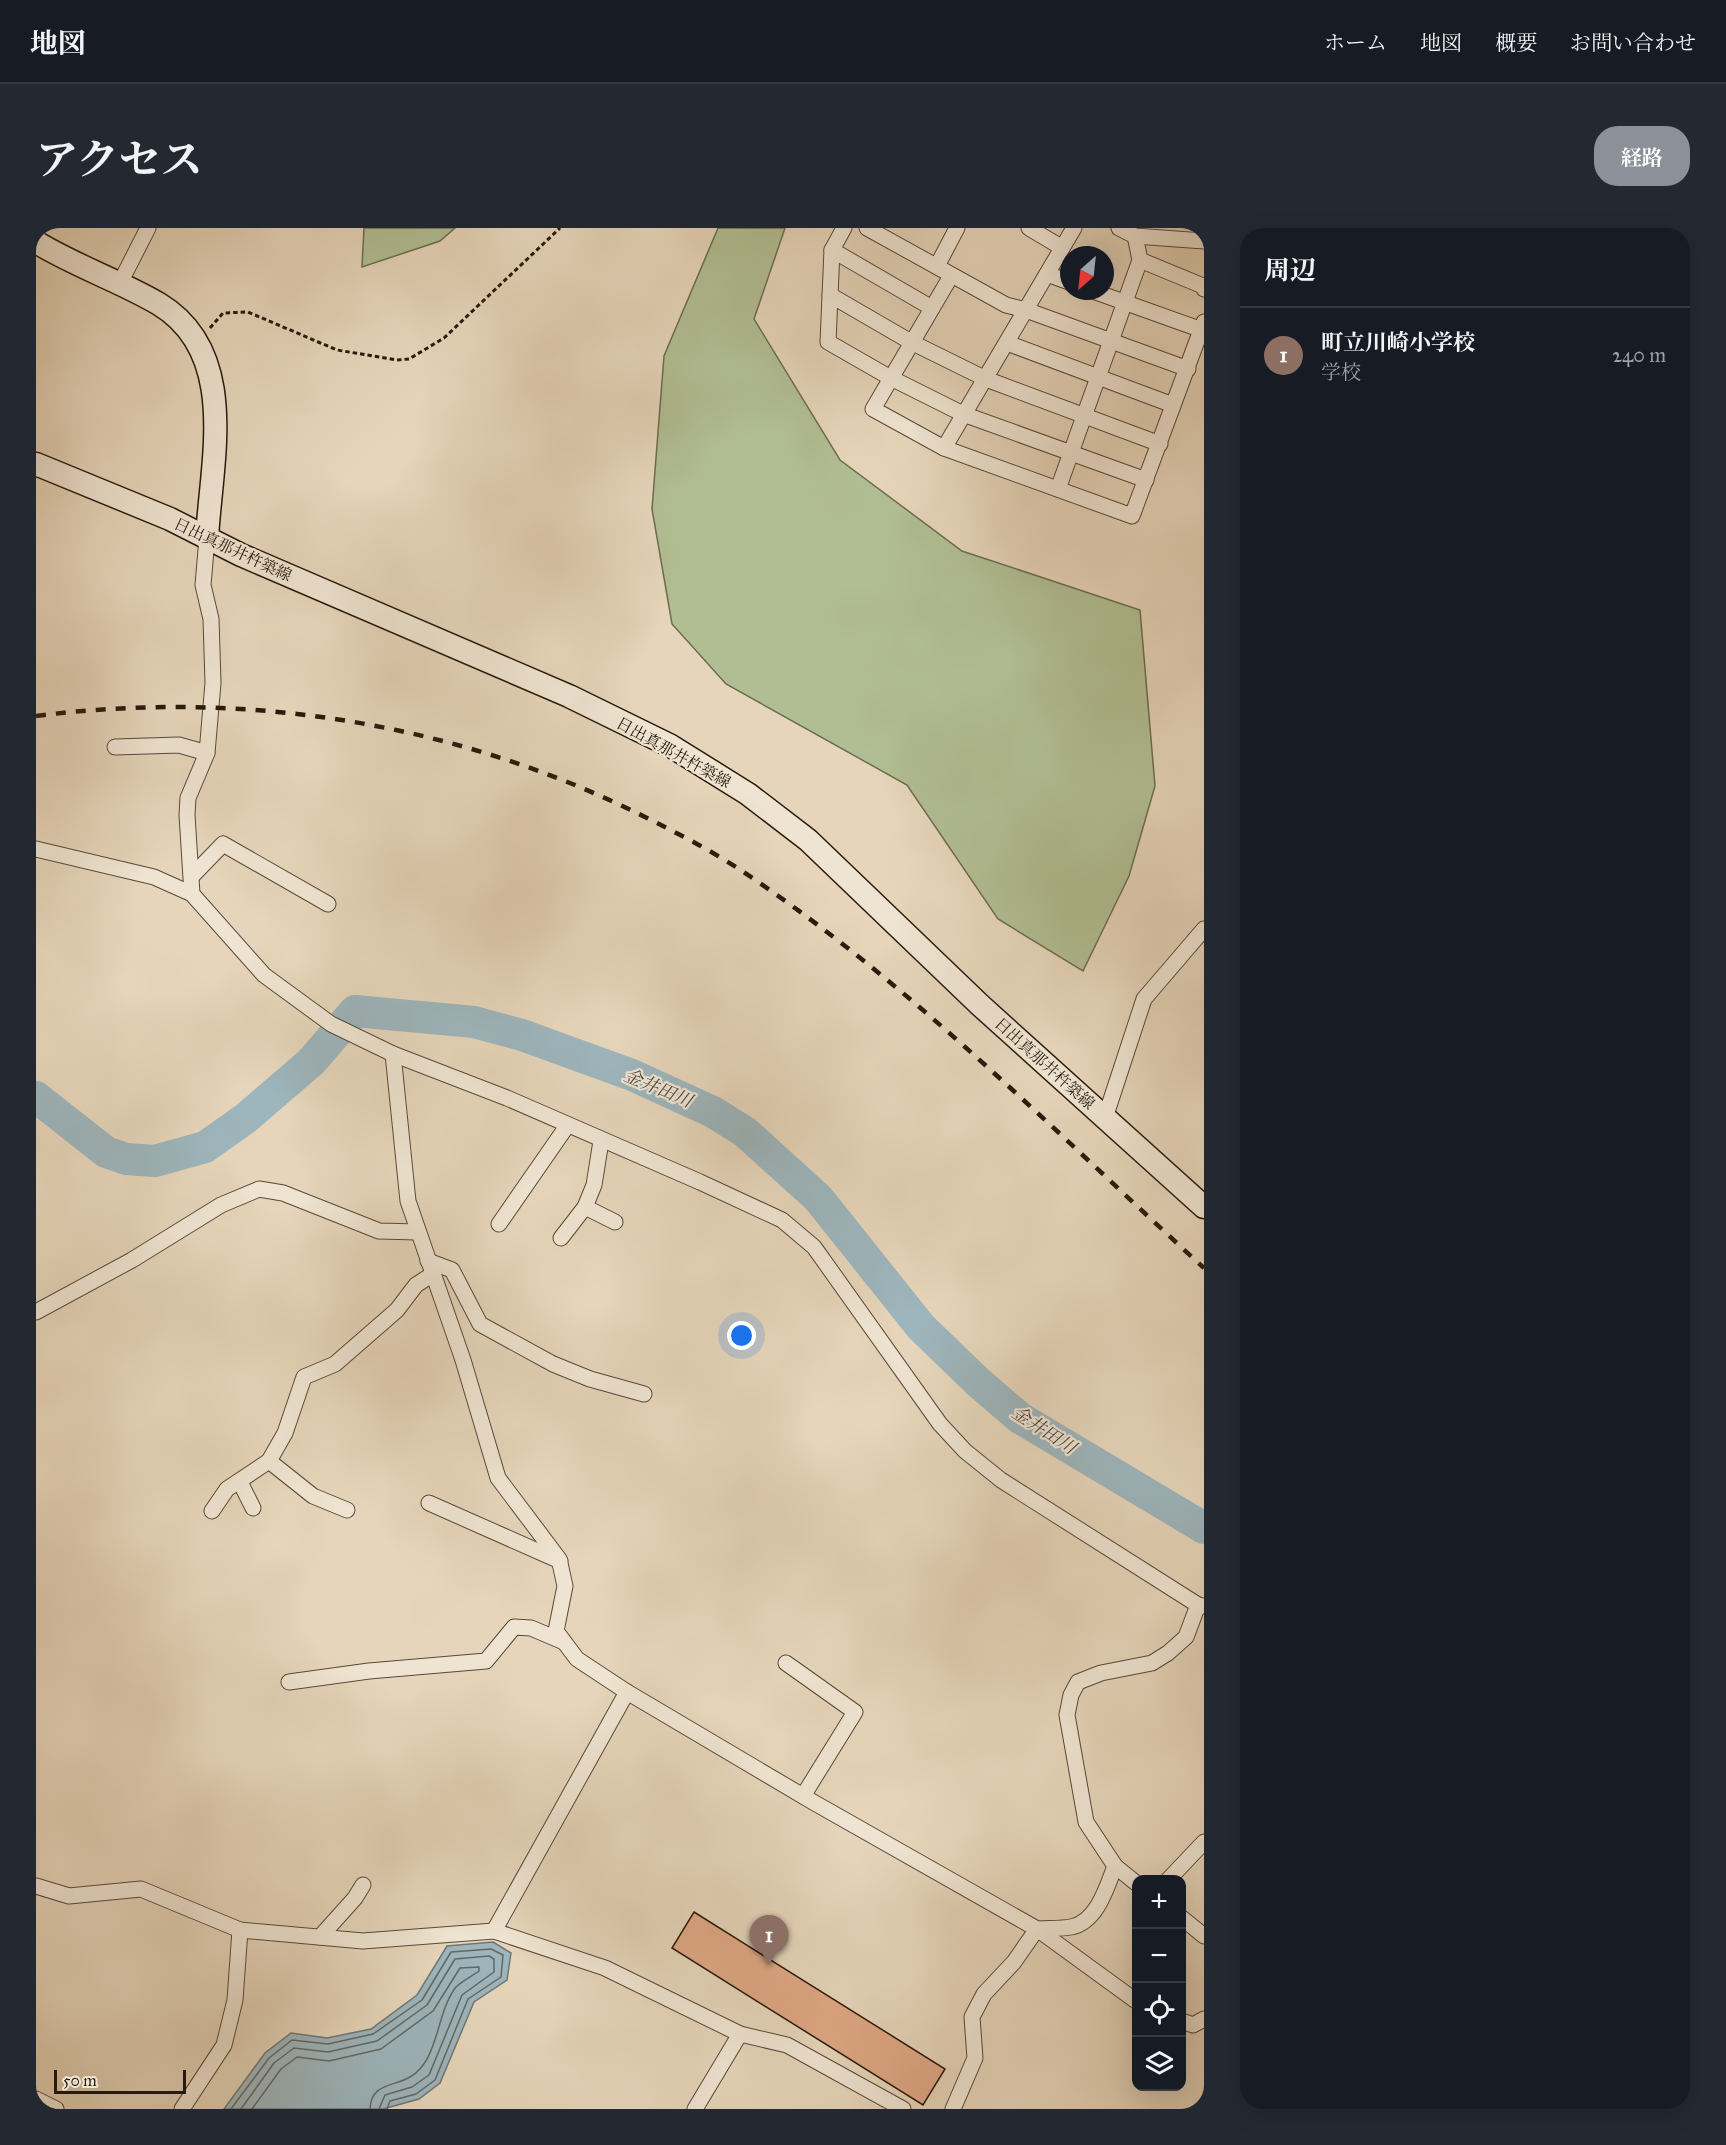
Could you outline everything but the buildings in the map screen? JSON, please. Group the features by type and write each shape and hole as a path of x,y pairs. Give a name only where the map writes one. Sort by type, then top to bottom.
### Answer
{"main road":[{"path":"37,244 161,305 183,326 196,344 212,376 217,418 207,538"},
{"name":"日出真那井杵築線","path":"36,464 170,519 327,593 569,696 671,746 748,794 808,840 980,1005 1204,1208"}],"street":[{"path":"119,285 148,228"},
{"path":"844,228 832,250 828,342 889,377 963,414 1146,480"},
{"path":"867,228 1006,305 1026,310 1188,369"},
{"path":"937,266 957,228"},
{"path":"1029,228 1060,246"},
{"path":"1062,246 1074,228"},
{"path":"1119,228 1135,236 1204,241"},
{"path":"1058,489 1113,341 1140,260 1135,236"},
{"path":"944,448 1060,249"},
{"path":"832,250 933,308"},
{"path":"1140,260 1203,286 1204,289"},
{"path":"1047,274 1060,279"},
{"path":"951,276 889,377 873,409 944,448 1132,516 1203,326 1114,299"},
{"path":"830,295 911,342 986,379 1160,444"},
{"path":"1007,343 1173,405"},
{"path":"192,894 188,798 207,753 210,736 214,648 211,619 203,585 207,538"},
{"path":"115,747 178,745 207,753"},
{"path":"193,875 223,844 328,903"},
{"path":"36,849 154,877 192,894 264,975 332,1024 393,1054 507,1098 782,1220 814,1247 940,1424 965,1451 1001,1480 1201,1605 1186,1637 1168,1653 1152,1663 1101,1673 1078,1682 1071,1695 1067,1715 1086,1822 1115,1866 1132,1879"},
{"path":"1105,1118 1144,999 1204,929"},
{"path":"393,1054 408,1201 417,1232 463,1360 498,1478 560,1561 565,1586 556,1631 577,1659 627,1692 803,1796 1037,1929 1132,1997"},
{"path":"499,1224 567,1126"},
{"path":"561,1238 585,1207 594,1185 601,1141"},
{"path":"36,1312 132,1260 221,1204 259,1189 283,1194 379,1231 417,1232"},
{"path":"585,1207 615,1222"},
{"path":"430,1268 452,1270 480,1324 553,1364 590,1379 644,1394"},
{"path":"212,1511 227,1489 269,1461 285,1433 304,1377 335,1364 397,1310 430,1268"},
{"path":"269,1461 313,1496 331,1506 347,1510"},
{"path":"240,1482 253,1508"},
{"path":"429,1503 560,1561"},
{"path":"289,1682 369,1671 486,1661 514,1628 531,1629 564,1642"},
{"path":"786,1663 855,1712 803,1796"},
{"path":"494,1931 627,1692"},
{"path":"1173,1875 1204,1842"},
{"path":"1037,1929 1074,1927 1092,1914 1104,1894 1115,1866"},
{"path":"320,1937 356,1898 363,1885"},
{"path":"36,1886 69,1896 141,1889 240,1930 363,1941 494,1931 606,1968 740,2034 787,2045 903,2109"},
{"path":"1186,1921 1204,1936"},
{"path":"953,2109 975,2058 972,2016 984,1994 1014,1962 1037,1929"},
{"path":"182,2109 224,2045 235,2000 240,1930"},
{"path":"1186,2022 1193,2025 1204,2019"},
{"path":"695,2109 740,2034"},
{"path":"36,2099 56,2109"}],"path":[{"path":"196,344 223,313 248,312 337,350 397,360 409,359 444,338 560,228"}],"green space":[{"path":"364,228 455,228 440,241 362,267"},
{"path":"718,228 785,228 754,319 840,460 962,551 1140,610 1155,786 1129,876 1083,971 998,919 907,785 726,684 672,624 652,509 664,356"}],"water":[{"path":"493,1942 511,1953 507,1980 474,2002 440,2083 419,2099 383,2109 224,2109 265,2053 291,2033 327,2038 371,2029 417,1995 447,1946"}],"waterway":[{"name":"金井田川","path":"36,1097 106,1152 126,1159 155,1161 205,1147 246,1118 311,1062 355,1011 474,1022 522,1035 632,1075 713,1112 745,1132 818,1198 921,1327 978,1382 1020,1418 1204,1528"}],"railway":[{"path":"36,716 115,709 193,707 272,711 349,721 426,737 502,758 575,785 647,818 742,871 864,961 980,1060 1204,1268"}],"place":[{"name":"町立川崎小学校","path":"769,1965"}]}
